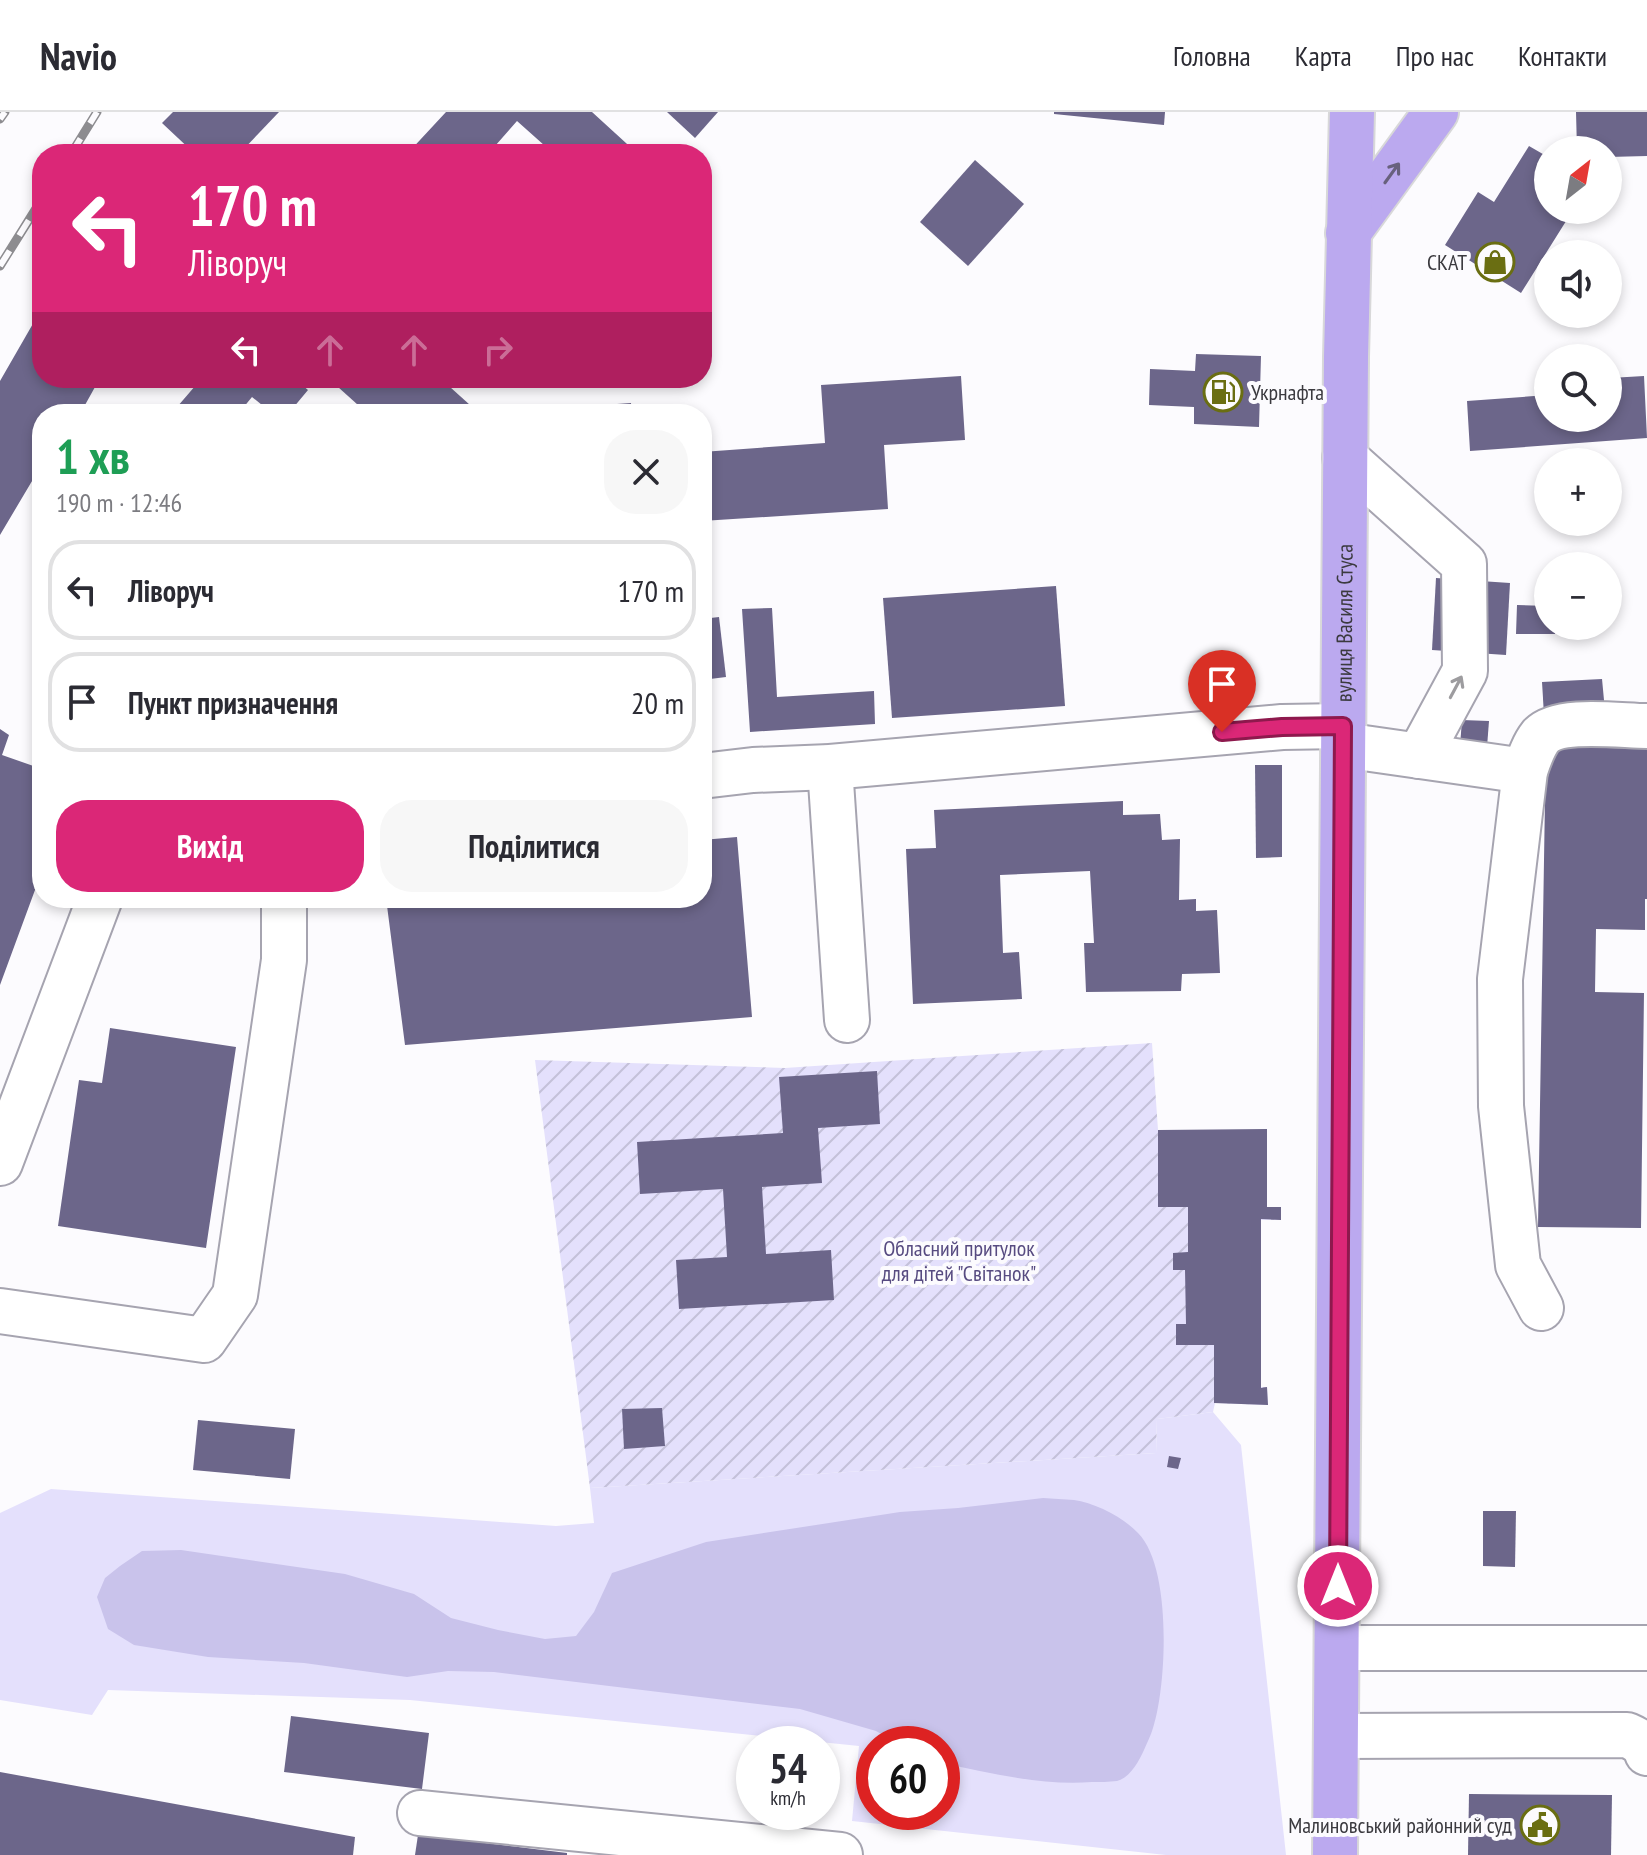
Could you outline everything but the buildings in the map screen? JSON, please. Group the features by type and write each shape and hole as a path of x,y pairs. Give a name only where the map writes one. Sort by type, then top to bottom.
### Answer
{"main road":[{"path":"1348,233 1436,112"},
{"name":"вулиця Василя Стуса","path":"1335,1855 1345,458 1353,114"}],"lane":[{"path":"1345,458 1464,564 1465,671 1419,756"},
{"path":"1541,1308 1518,1265 1501,1106 1500,979 1525,771 1535,744 1553,727 1567,724 1647,726"},
{"path":"712,775 1282,727 1343,735 1419,756 1525,771"},
{"path":"830,767 847,1020"},
{"path":"0,1163 96,908"},
{"path":"0,1311 204,1340 235,1295 284,960 284,908"},
{"path":"1337,1648 1647,1648"},
{"path":"1337,1736 1627,1735 1638,1740 1647,1753"},
{"path":"420,1813 840,1855"}],"green space":[{"name":"Обласний притулок для дітей \"Світанок\"","path":"1152,1043 1158,1130 1158,1207 1281,1207 1281,1220 1261,1220 1261,1387 1267,1387 1268,1405 1215,1403 1213,1412 1157,1419 1156,1453 590,1488 535,1060 785,1068"},
{"path":"1213,1412 1241,1445 1286,1855 1166,1855 935,1830 960,1830 960,1726 856,1726 856,1746 840,1744 840,1726 736,1726 736,1733 410,1700 108,1690 92,1715 0,1700 0,1513 51,1489 556,1526 594,1523 590,1488 1156,1453 1157,1419"},
{"path":"856,1778 856,1821 852,1821"}],"shaded area":[{"path":"1043,1498 1074,1500 1117,1516 1138,1533 1149,1549 1157,1572 1164,1627 1161,1684 1152,1731 1140,1759 1122,1779 1073,1783 1035,1780 960,1767 960,1726 859,1726 800,1709 494,1672 448,1671 407,1677 304,1663 208,1657 134,1645 108,1629 97,1597 105,1578 142,1551 181,1550 345,1574 414,1594 451,1618 545,1639 576,1636 594,1612 612,1573 706,1542 900,1512"}],"railway":[{"path":"0,119 5,112"},
{"path":"77,144 97,112"},
{"path":"0,266 32,215"}],"place":[{"name":"СКАТ","path":"1495,262"},
{"name":"Укрнафта","path":"1223,392"},
{"name":"Малиновський районний суд","path":"1540,1825"}],"route":[{"path":"1222,732 1343,726 1338,1586"}]}
